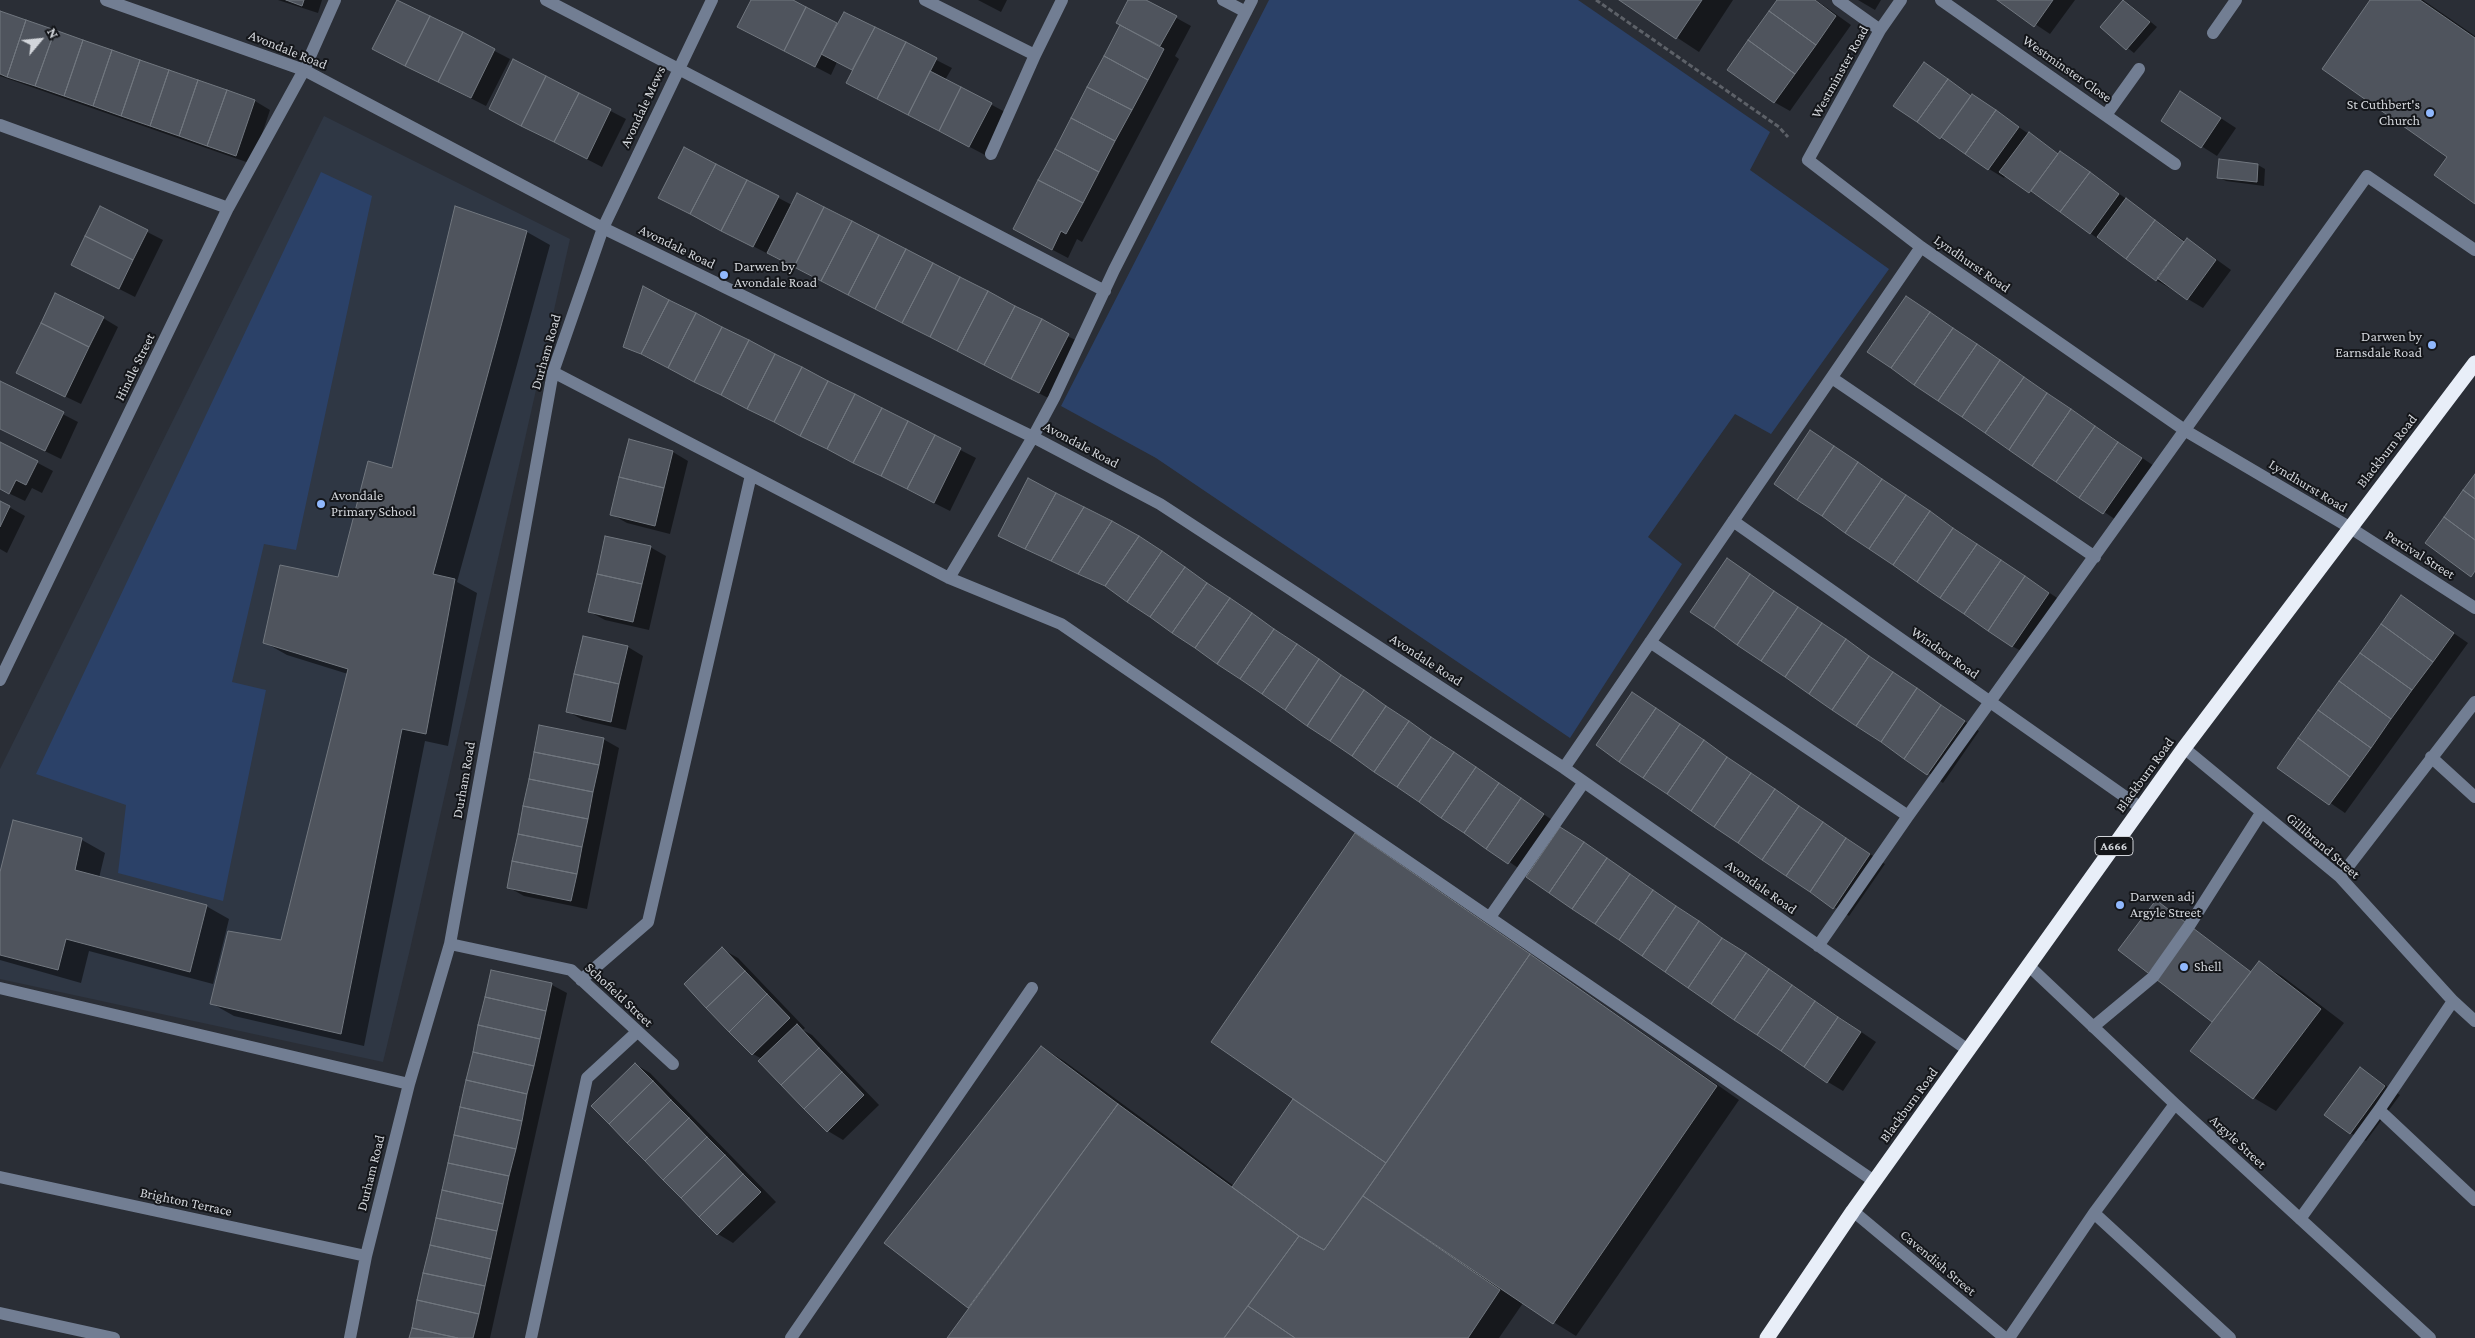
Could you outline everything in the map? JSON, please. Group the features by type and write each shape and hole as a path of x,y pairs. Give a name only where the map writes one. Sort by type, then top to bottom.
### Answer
{"highway":[{"name":"Blackburn Road","path":"1766,1338 1852,1211 2184,748 2349,527 2475,363"}],"street":[{"name":"Avondale Road","path":"106,0 304,70 603,228 1033,437 1160,504 1564,768 1968,1050"},
{"name":"Hindle Street","path":"0,680 228,208 304,70 335,0"},
{"path":"546,0 677,70 1105,291"},
{"name":"Avondale Mews","path":"603,228 712,0"},
{"path":"925,0 1035,55"},
{"path":"991,154 1062,0"},
{"path":"1223,0 1246,12"},
{"path":"949,578 1033,437 1252,0"},
{"path":"1838,0 1880,30"},
{"name":"Westminster Road","path":"1808,160 1880,30 1900,0"},
{"name":"Westminster Close","path":"1941,0 2176,164"},
{"path":"2213,33 2236,0"},
{"path":"2106,115 2139,68"},
{"path":"0,125 228,208"},
{"name":"Lyndhurst Road","path":"1808,160 1921,247 2186,431 2349,527"},
{"path":"1818,946 1908,816 2186,431 2367,176 2475,250"},
{"name":"Durham Road","path":"350,1338 366,1256 409,1084 450,944 553,372 603,228"},
{"path":"1564,768 1921,247"},
{"path":"553,372 949,578 1061,624 1874,1181"},
{"path":"1832,378 2095,557"},
{"path":"582,980 648,922 751,475"},
{"name":"Windsor Road","path":"1733,521 2142,808"},
{"name":"Percival Street","path":"2349,527 2475,608"},
{"path":"1650,642 1908,816"},
{"path":"2340,877 2475,702"},
{"name":"Gillibrand Street","path":"2184,748 2340,877 2453,1001 2475,1021"},
{"path":"2431,757 2475,797"},
{"path":"1490,917 1584,782"},
{"path":"2093,1027 2153,977 2189,926 2261,813"},
{"name":"Schofield Street","path":"450,944 571,970 673,1064"},
{"name":"Argyle Street","path":"2029,966 2175,1104 2430,1338"},
{"path":"0,988 409,1084"},
{"path":"791,1338 1032,988"},
{"path":"2300,1219 2379,1110 2453,1001"},
{"path":"531,1338 587,1078 637,1032"},
{"path":"2009,1338 2094,1213 2175,1104"},
{"path":"2379,1110 2475,1200"},
{"name":"Brighton Terrace","path":"0,1177 366,1256"},
{"name":"Cavendish Street","path":"1852,1211 2005,1338"},
{"path":"2094,1213 2230,1338"},
{"path":"0,1313 114,1338"}],"path":[{"path":"1596,0 1779,127 1808,160"}],"shaded area":[{"path":"1269,0 1578,0 1770,132 1750,170 1889,269 1771,434 1735,414 1648,537 1682,564 1570,738 1156,458 1061,406"},
{"name":"Avondale Primary School","path":"324,116 570,239 383,1062 0,979 0,769"},
{"path":"321,172 372,196 296,550 264,544 232,682 266,690 223,901 118,873 126,805 36,774"}],"building":[{"path":"286,0 304,0 302,6"},
{"path":"397,0 430,16 405,66 372,49"},
{"path":"751,0 793,0 806,7 784,51 737,27"},
{"path":"1128,0 1146,0 1177,16 1160,46 1116,23"},
{"path":"1619,0 1702,0 1676,39"},
{"path":"1777,0 1815,0 1836,16 1816,45 1769,11"},
{"path":"1997,0 2053,0 2034,27"},
{"path":"2123,0 2150,22 2126,50 2100,27"},
{"name":"St Cuthbert's Church","path":"2370,0 2420,0 2475,38 2475,204 2434,175 2447,157 2322,69"},
{"path":"806,7 837,23 815,67 784,51"},
{"path":"0,11 26,20 7,77 0,74"},
{"path":"1769,11 1816,45 1795,74 1748,40"},
{"path":"844,12 875,27 852,70 821,54"},
{"path":"430,16 463,32 438,82 405,66"},
{"path":"26,20 55,30 35,86 7,77"},
{"path":"1120,25 1164,49 1148,80 1104,56"},
{"path":"875,27 906,42 877,99 846,83"},
{"path":"55,30 83,40 64,96 35,86"},
{"path":"463,32 495,49 471,98 438,82"},
{"path":"83,40 112,50 93,106 64,96"},
{"path":"1748,40 1795,74 1774,103 1727,70"},
{"path":"906,42 937,58 908,115 877,99"},
{"path":"112,50 140,60 121,116 93,106"},
{"path":"1104,56 1148,80 1132,110 1087,87"},
{"path":"513,59 546,76 521,126 489,109"},
{"path":"140,60 169,70 150,126 121,116"},
{"path":"1924,62 1948,79 1917,122 1893,106"},
{"path":"169,70 198,80 179,136 150,126"},
{"path":"930,71 961,87 939,131 908,115"},
{"path":"546,76 579,93 554,142 521,126"},
{"path":"1948,79 1971,96 1940,139 1917,122"},
{"path":"198,80 227,90 207,146 179,136"},
{"path":"961,87 992,103 969,147 939,131"},
{"path":"1087,87 1132,110 1115,141 1071,118"},
{"path":"227,90 255,100 236,156 207,146"},
{"path":"2180,91 2221,118 2201,148 2161,121"},
{"path":"579,93 611,109 587,159 554,142"},
{"path":"1972,94 1996,110 1965,154 1941,137"},
{"path":"1996,110 2019,127 1988,170 1965,154"},
{"path":"1071,118 1115,141 1099,172 1055,149"},
{"path":"2029,132 2058,154 2029,193 1999,172"},
{"path":"684,147 716,164 690,214 658,198"},
{"path":"1055,149 1099,172 1083,203 1038,180"},
{"path":"2060,151 2090,172 2060,212 2031,191"},
{"path":"2219,159 2258,164 2257,182 2217,178"},
{"path":"716,164 747,180 721,231 690,214"},
{"path":"2090,172 2119,194 2090,234 2060,212"},
{"path":"747,180 779,196 753,247 721,231"},
{"path":"1038,180 1083,203 1066,234 1061,231 1052,250 1013,229"},
{"path":"797,193 824,207 794,267 767,253"},
{"path":"2126,198 2155,220 2126,259 2097,237"},
{"path":"100,206 148,230 133,260 85,236"},
{"path":"455,206 527,231 433,574 455,579 426,734 402,729 341,1034 210,1004 228,931 281,940 348,669 263,643 280,565 338,577 368,461 392,468"},
{"path":"824,207 852,221 821,281 794,267"},
{"path":"2155,220 2184,242 2156,281 2126,259"},
{"path":"852,221 879,235 848,295 821,281"},
{"path":"879,235 906,249 875,309 848,295"},
{"path":"85,236 133,260 119,289 71,265"},
{"path":"2187,238 2216,260 2187,300 2157,278"},
{"path":"906,249 933,263 902,323 875,309"},
{"path":"933,263 960,277 930,337 902,323"},
{"path":"960,277 988,291 957,351 930,337"},
{"path":"643,286 669,300 641,354 623,347"},
{"path":"988,291 1015,306 984,365 957,351"},
{"path":"55,293 104,317 89,347 41,323"},
{"path":"1906,296 1930,312 1891,368 1867,352"},
{"path":"669,300 696,313 668,368 641,354"},
{"path":"1015,306 1042,319 1011,379 984,365"},
{"path":"1930,312 1953,328 1914,385 1891,368"},
{"path":"696,313 722,327 694,382 668,368"},
{"path":"1042,319 1069,334 1039,393 1011,379"},
{"path":"41,323 89,347 65,397 16,373"},
{"path":"722,327 749,340 721,395 694,382"},
{"path":"1953,328 1977,344 1938,401 1914,385"},
{"path":"749,340 775,354 747,409 721,395"},
{"path":"1977,344 2000,360 1962,417 1938,401"},
{"path":"775,354 802,367 774,422 747,409"},
{"path":"2000,360 2024,377 1985,433 1962,417"},
{"path":"802,367 828,381 800,436 774,422"},
{"path":"2024,377 2047,393 2009,450 1985,433"},
{"path":"0,381 64,412 45,451 0,429"},
{"path":"828,381 855,394 827,449 800,436"},
{"path":"2047,393 2071,409 2032,466 2009,450"},
{"path":"855,394 882,408 853,463 827,449"},
{"path":"882,408 908,421 881,476 853,463"},
{"path":"2071,409 2095,426 2056,482 2032,466"},
{"path":"908,421 935,435 907,489 881,476"},
{"path":"2095,426 2118,442 2079,498 2056,482"},
{"path":"1810,430 1834,446 1797,500 1774,484"},
{"path":"935,435 961,448 934,503 907,489"},
{"path":"629,439 673,451 664,488 619,477"},
{"path":"0,442 38,461 26,485 16,480 9,494 0,489"},
{"path":"2118,442 2142,458 2103,514 2079,498"},
{"path":"1834,446 1858,462 1822,516 1797,500"},
{"path":"1858,462 1882,479 1845,533 1822,516"},
{"path":"2475,474 2475,499 2463,490"},
{"path":"619,477 664,488 655,526 610,515"},
{"path":"1028,478 1056,493 1025,549 998,536"},
{"path":"1882,479 1906,495 1869,549 1845,533"},
{"path":"2463,490 2475,499 2475,540 2444,517"},
{"path":"1056,493 1084,507 1051,561 1025,549"},
{"path":"1906,495 1930,511 1893,565 1869,549"},
{"path":"0,501 10,506 0,527"},
{"path":"1084,507 1112,521 1078,574 1051,561"},
{"path":"1930,511 1953,528 1917,582 1893,565"},
{"path":"2444,517 2475,540 2475,571 2471,577 2425,543"},
{"path":"1112,521 1139,536 1105,586 1078,574"},
{"path":"1953,528 1977,544 1940,598 1917,582"},
{"path":"605,536 651,546 642,584 597,574"},
{"path":"1139,536 1162,551 1127,602 1105,586"},
{"path":"1977,544 2001,560 1964,614 1940,598"},
{"path":"1162,551 1185,567 1150,617 1127,602"},
{"path":"1727,558 1750,574 1714,628 1690,612"},
{"path":"2001,560 2025,576 1988,631 1964,614"},
{"path":"1185,567 1207,583 1172,633 1150,617"},
{"path":"597,574 642,584 633,622 588,612"},
{"path":"1750,574 1774,591 1737,645 1714,628"},
{"path":"2025,576 2049,593 2012,647 1988,631"},
{"path":"1207,583 1230,598 1195,648 1172,633"},
{"path":"1774,591 1798,607 1761,661 1737,645"},
{"path":"2401,595 2454,633 2433,662 2381,624"},
{"path":"1230,598 1252,613 1217,664 1195,648"},
{"path":"1798,607 1822,623 1785,677 1761,661"},
{"path":"1252,613 1274,629 1240,679 1217,664"},
{"path":"1822,623 1846,639 1809,694 1785,677"},
{"path":"2381,624 2433,662 2412,690 2360,653"},
{"path":"1274,629 1297,644 1262,694 1240,679"},
{"path":"583,636 628,646 619,684 574,674"},
{"path":"1846,639 1869,656 1832,710 1809,694"},
{"path":"1297,644 1319,659 1285,710 1262,694"},
{"path":"2360,653 2412,690 2391,719 2339,681"},
{"path":"1869,656 1893,672 1856,726 1832,710"},
{"path":"1319,659 1341,675 1307,726 1285,710"},
{"path":"1893,672 1917,688 1881,742 1856,726"},
{"path":"574,674 619,684 611,722 566,712"},
{"path":"1341,675 1364,690 1330,741 1307,726"},
{"path":"2339,681 2391,719 2371,748 2318,710"},
{"path":"1917,688 1941,705 1904,759 1881,742"},
{"path":"1364,690 1386,706 1352,756 1330,741"},
{"path":"1632,692 1656,708 1619,762 1596,745"},
{"path":"1941,705 1965,721 1927,775 1904,759"},
{"path":"1386,706 1409,721 1374,772 1352,756"},
{"path":"1656,708 1680,724 1643,778 1619,762"},
{"path":"2318,710 2371,748 2350,777 2298,738"},
{"path":"1409,721 1431,737 1397,787 1374,772"},
{"path":"1680,724 1704,740 1667,794 1643,778"},
{"path":"539,725 604,738 599,765 534,752"},
{"path":"1431,737 1454,752 1419,802 1397,787"},
{"path":"2298,738 2350,777 2329,805 2277,768"},
{"path":"1704,740 1727,757 1691,811 1667,794"},
{"path":"534,752 599,765 593,792 529,779"},
{"path":"1454,752 1476,767 1441,818 1419,802"},
{"path":"1727,757 1751,773 1714,827 1691,811"},
{"path":"1476,767 1499,783 1464,833 1441,818"},
{"path":"1751,773 1775,789 1738,843 1714,827"},
{"path":"529,779 593,792 588,819 523,806"},
{"path":"1499,783 1521,798 1486,849 1464,833"},
{"path":"1775,789 1799,806 1762,860 1738,843"},
{"path":"1521,798 1544,814 1508,864 1486,849"},
{"path":"523,806 588,819 582,847 518,834"},
{"path":"1799,806 1823,822 1786,876 1762,860"},
{"path":"13,820 82,838 75,870 207,905 190,972 66,939 58,970 0,955 0,872"},
{"path":"1823,822 1846,838 1810,892 1786,876"},
{"path":"1560,827 1584,842 1549,893 1526,877"},
{"path":"1355,833 1530,954 1386,1163 1211,1042"},
{"path":"518,834 582,847 577,874 512,861"},
{"path":"1846,838 1870,854 1833,909 1810,892"},
{"path":"1584,842 1607,858 1572,909 1549,893"},
{"path":"1607,858 1630,874 1595,924 1572,909"},
{"path":"512,861 577,874 571,901 507,888"},
{"path":"1630,874 1653,890 1619,940 1595,924"},
{"path":"1653,890 1676,906 1642,956 1619,940"},
{"path":"2156,900 2251,972 2212,1022 2118,950"},
{"path":"1676,906 1699,921 1665,972 1642,956"},
{"path":"1699,921 1722,938 1688,988 1665,972"},
{"path":"1722,938 1746,953 1711,1004 1688,988"},
{"path":"722,947 745,971 706,1008 684,984"},
{"path":"1746,953 1769,969 1734,1020 1711,1004"},
{"path":"1530,954 1717,1086 1553,1324 1363,1196"},
{"path":"2259,961 2321,1009 2253,1099 2190,1051"},
{"path":"1769,969 1792,985 1757,1035 1734,1020"},
{"path":"491,970 552,983 546,1011 485,997"},
{"path":"745,971 767,994 729,1032 706,1008"},
{"path":"1792,985 1815,1001 1781,1051 1757,1035"},
{"path":"767,994 790,1018 752,1055 729,1032"},
{"path":"485,997 546,1011 540,1039 478,1025"},
{"path":"1815,1001 1838,1017 1804,1067 1781,1051"},
{"path":"1838,1017 1861,1032 1827,1083 1804,1067"},
{"path":"797,1024 819,1048 781,1085 758,1061"},
{"path":"478,1025 540,1039 534,1066 473,1052"},
{"path":"1041,1046 1118,1104 968,1308 884,1243"},
{"path":"819,1048 842,1072 804,1109 781,1085"},
{"path":"473,1052 534,1066 527,1094 466,1080"},
{"path":"635,1063 653,1081 609,1124 591,1106"},
{"path":"2360,1067 2385,1086 2350,1134 2324,1115"},
{"path":"842,1072 864,1095 827,1132 804,1109"},
{"path":"466,1080 527,1094 522,1121 460,1107"},
{"path":"653,1081 671,1100 627,1143 609,1124"},
{"path":"1293,1099 1386,1163 1324,1250 1299,1236 1232,1187"},
{"path":"671,1100 689,1118 645,1161 627,1143"},
{"path":"1118,1104 1299,1236 1224,1338 947,1338"},
{"path":"460,1107 522,1121 516,1149 454,1135"},
{"path":"689,1118 707,1137 663,1180 645,1161"},
{"path":"454,1135 516,1149 509,1176 448,1163"},
{"path":"707,1137 725,1155 681,1198 663,1180"},
{"path":"725,1155 743,1174 699,1217 681,1198"},
{"path":"448,1163 509,1176 503,1204 442,1190"},
{"path":"743,1174 761,1192 717,1235 699,1217"},
{"path":"442,1190 503,1204 497,1231 436,1218"},
{"path":"1363,1196 1500,1290 1468,1338 1295,1338 1248,1306 1299,1236 1324,1250"},
{"path":"436,1218 497,1231 491,1259 430,1245"},
{"path":"430,1245 491,1259 485,1286 423,1273"},
{"path":"423,1273 485,1286 479,1314 417,1300"},
{"path":"417,1300 479,1314 473,1338 458,1338 412,1328"},
{"path":"1248,1306 1295,1338 1224,1338"},
{"path":"412,1328 458,1338 409,1338"}],"place":[{"name":"St Cuthbert's Church","path":"2430,113"},
{"name":"Darwen by Avondale Road","path":"724,275"},
{"name":"Darwen by Earnsdale Road","path":"2432,345"},
{"name":"Avondale Primary School","path":"321,504"},
{"name":"Darwen adj Argyle Street","path":"2120,905"},
{"name":"Shell","path":"2184,967"}]}
